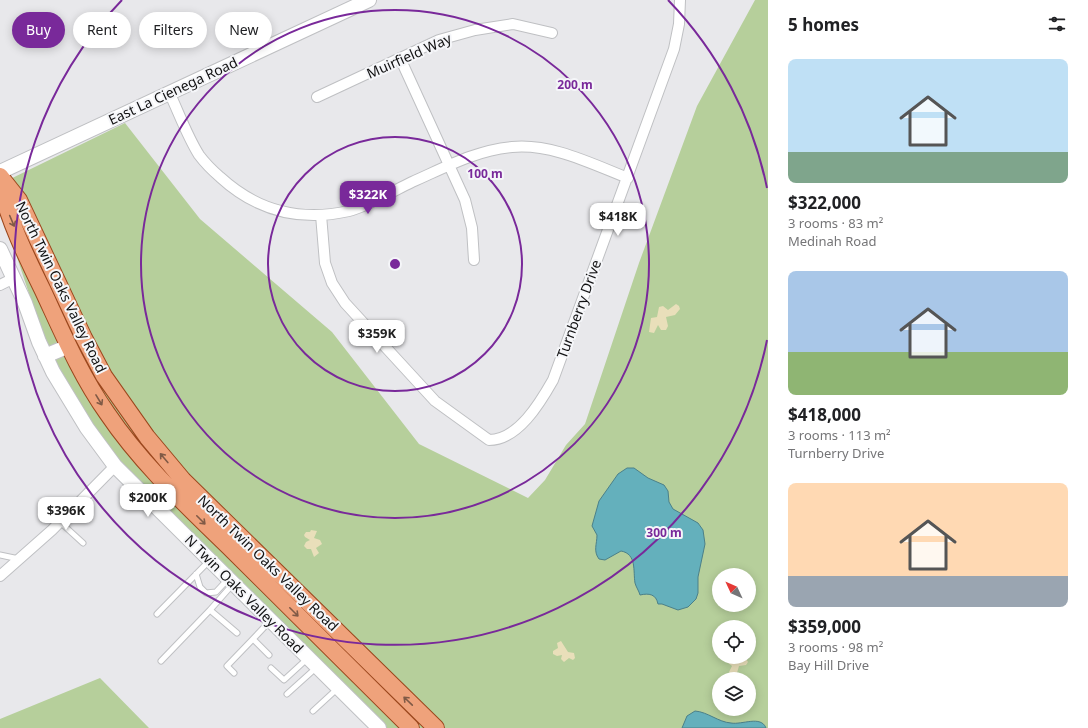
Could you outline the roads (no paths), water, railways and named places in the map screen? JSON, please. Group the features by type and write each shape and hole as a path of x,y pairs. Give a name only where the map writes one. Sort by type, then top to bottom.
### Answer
{"main road":[{"name":"North Twin Oaks Valley Road","path":"0,176 19,200 104,376 147,437 183,480 436,728"},
{"name":"North Twin Oaks Valley Road","path":"0,184 5,206 32,267 86,380 106,413 128,442 172,490 411,728"},
{"path":"65,297 62,311 71,330 69,346 81,350 97,377 118,395"}],"street":[{"name":"East La Cienega Road","path":"0,172 369,0"},
{"name":"Turnberry Drive","path":"321,215 325,263 332,284 344,303 435,401 489,440 505,438 521,424 542,399 553,380 674,50 679,24 680,0"},
{"name":"Muirfield Way","path":"317,98 439,40 475,30 513,24 552,33"},
{"path":"400,58 465,200 472,228 474,260"},
{"path":"169,92 199,155 234,191 262,206 287,214 321,215 350,211 450,165 483,152 513,147 532,147 562,153 628,178"},
{"name":"N Twin Oaks Valley Road","path":"0,248 46,356 87,428 115,466 379,728"},
{"path":"0,285 14,278"},
{"path":"46,356 69,346"},
{"path":"0,576 60,522 115,466"}],"lane":[{"path":"60,522 83,543"},
{"path":"0,555 19,559"},
{"path":"157,614 210,560"},
{"path":"196,574 200,586 206,593 216,592 231,581"},
{"path":"161,661 210,610 231,581"},
{"path":"210,610 237,633"},
{"path":"234,673 227,666 271,621"},
{"path":"253,639 269,655"},
{"path":"271,668 284,680 313,662"},
{"path":"287,694 313,662"},
{"path":"313,711 339,687"}],"water":[{"path":"627,468 634,468 648,478 664,485 668,491 669,502 673,509 698,523 703,530 705,544 698,577 698,593 696,599 688,607 678,610 658,604 656,598 652,595 640,595 635,583 632,559 626,553 621,551 605,560 599,559 597,556 597,535 592,526 599,501 618,474"},
{"path":"695,711 726,722 735,723 756,721 764,724 766,728 682,728 687,716"}]}
